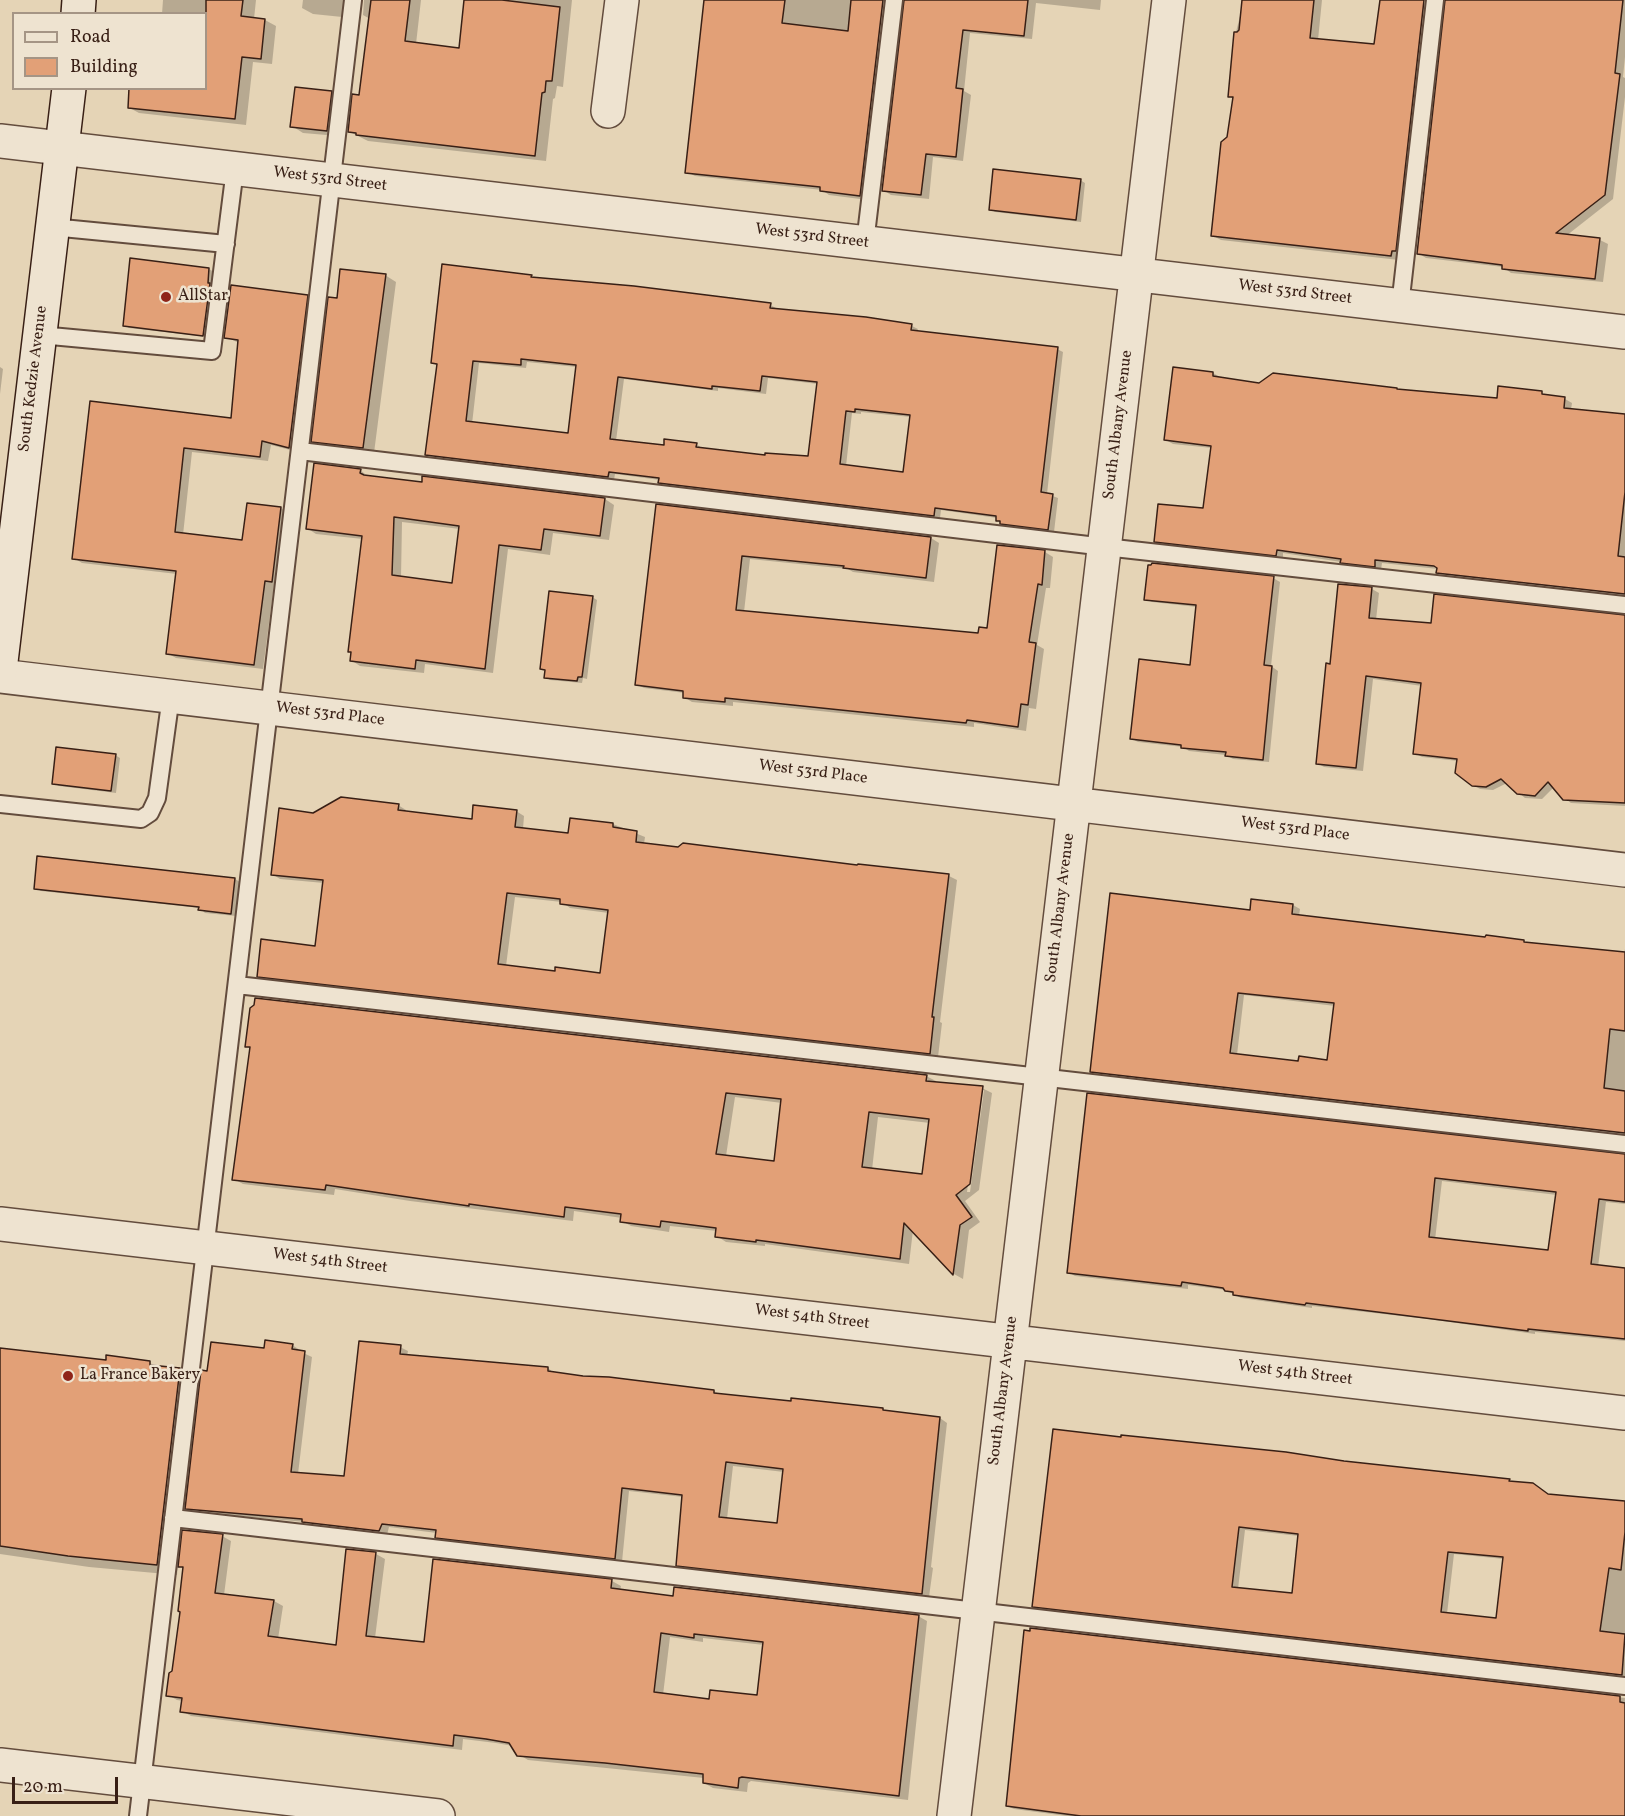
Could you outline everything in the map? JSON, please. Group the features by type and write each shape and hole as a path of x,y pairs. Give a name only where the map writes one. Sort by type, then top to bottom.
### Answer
{"street":[{"path":"608,111 622,0"},
{"name":"South Albany Avenue","path":"954,1816 1170,0"},
{"name":"South Kedzie Avenue","path":"0,670 69,90"},
{"name":"West 53rd Street","path":"0,141 1625,332"},
{"name":"West 53rd Place","path":"0,676 1625,870"},
{"name":"West 54th Street","path":"0,1224 1625,1413"},
{"path":"0,1765 438,1816"}],"lane":[{"path":"138,1816 353,0"},
{"path":"866,243 894,0"},
{"path":"1400,306 1435,0"},
{"path":"40,334 212,351 235,169"},
{"path":"52,227 226,244"},
{"path":"300,451 1105,547 1625,605"},
{"path":"0,804 141,819 150,813 157,798 171,696"},
{"path":"237,985 1625,1144"},
{"path":"174,1518 1625,1686"}],"building":[{"path":"206,0 243,0 241,16 265,19 261,59 242,57 235,119 128,108 129,90 207,90"},
{"path":"371,0 410,0 405,41 459,48 464,0 502,0 560,7 552,81 546,81 545,92 542,93 535,156 356,135 356,133 348,132 352,94 359,95"},
{"path":"704,0 785,0 782,23 848,31 851,0 883,0 860,196 820,191 820,187 685,173"},
{"path":"904,0 1028,0 1024,36 963,30 956,88 963,89 956,157 926,154 921,195 882,191"},
{"path":"1242,0 1314,0 1310,38 1374,44 1380,0 1424,0 1396,251 1392,251 1391,256 1211,236 1221,142 1227,137 1233,97 1228,97 1234,32 1239,30"},
{"path":"1445,0 1623,0 1615,73 1620,74 1605,195 1556,233 1600,238 1595,279 1502,269 1502,265 1417,254"},
{"path":"295,87 332,91 327,131 290,127"},
{"path":"993,169 1081,179 1076,220 989,210"},
{"name":"AllStar","path":"130,258 209,268 208,283 210,283 203,336 123,326"},
{"path":"442,264 532,275 531,277 634,286 771,303 770,308 866,317 912,324 911,330 1058,347 1041,492 1053,494 1048,530 1000,524 1000,521 996,521 996,516 935,508 934,516 658,483 659,478 609,472 608,477 425,455 437,364 431,363","holes":["521,359 576,365 568,433 466,421 473,361 521,365","762,376 817,382 808,456 765,453 765,455 696,447 697,443 664,439 664,445 610,439 618,377 712,389 712,386 760,391","855,409 910,415 903,472 840,464 846,411 855,412"]},
{"path":"340,269 386,274 363,448 311,442 328,297 337,298"},
{"path":"231,285 308,295 289,448 262,441 260,457 184,448 175,532 242,540 247,503 281,507 272,582 265,581 254,665 166,654 176,571 72,559 90,401 231,418 238,340 224,338"},
{"path":"1173,367 1213,372 1213,376 1259,383 1273,373 1397,389 1497,398 1498,386 1542,391 1542,394 1565,397 1564,408 1625,414 1625,492 1618,556 1625,557 1625,594 1436,573 1437,568 1434,566 1375,560 1375,567 1340,563 1341,559 1277,550 1276,556 1154,542 1158,504 1203,508 1211,446 1164,440"},
{"path":"314,463 361,469 360,473 364,475 422,482 422,476 605,498 600,536 544,529 541,550 499,545 485,669 416,660 415,669 350,661 351,652 348,652 362,536 306,529","holes":["394,517 459,526 452,583 392,575"]},
{"path":"656,504 931,537 926,578 843,568 844,566 742,556 736,610 978,633 979,627 987,628 997,545 1045,550 1042,585 1038,584 1029,642 1036,643 1028,705 1021,704 1018,727 967,720 966,723 725,698 725,702 683,698 683,691 635,685"},
{"path":"1152,563 1274,576 1264,665 1272,666 1263,760 1225,756 1226,752 1181,748 1181,745 1130,739 1139,659 1190,665 1196,605 1144,600 1148,565"},
{"path":"1338,584 1372,587 1369,618 1431,623 1434,594 1625,615 1625,803 1563,800 1548,782 1535,796 1517,794 1501,779 1486,787 1472,786 1455,773 1457,759 1413,754 1421,683 1366,676 1356,768 1316,764 1326,663 1330,664"},
{"path":"549,591 593,596 582,677 578,677 577,681 544,678 545,670 540,669"},
{"path":"56,747 116,754 111,791 52,784"},
{"path":"341,797 399,804 398,810 472,819 473,805 517,810 515,827 568,833 570,818 613,823 613,827 637,831 636,842 678,847 683,843 949,874 932,1017 934,1017 930,1054 257,977 261,939 315,946 323,880 271,875 279,808 313,813","holes":["507,893 560,899 560,904 608,910 600,973 555,967 555,971 498,964"]},
{"path":"37,856 235,878 231,914 198,910 199,907 34,889"},
{"path":"1110,893 1250,910 1251,899 1293,904 1292,914 1625,952 1625,1031 1610,1029 1604,1088 1625,1091 1625,1133 1090,1072","holes":["1238,993 1334,1003 1327,1060 1299,1056 1298,1061 1230,1053"]},
{"path":"255,998 927,1075 926,1081 983,1086 970,1184 956,1195 972,1217 960,1225 953,1275 904,1223 900,1259 756,1240 756,1242 715,1237 716,1228 661,1221 660,1227 620,1222 621,1214 565,1207 564,1217 326,1185 325,1190 232,1180 250,1047 245,1047 250,1008 254,1005","holes":["726,1093 781,1099 774,1161 716,1154","869,1112 929,1119 922,1174 862,1167"]},
{"path":"1087,1093 1625,1154 1625,1202 1599,1199 1591,1264 1625,1268 1625,1339 1528,1329 1528,1331 1306,1303 1305,1305 1233,1295 1233,1292 1225,1291 1223,1288 1182,1282 1181,1286 1067,1273","holes":["1435,1178 1556,1192 1548,1250 1429,1237"]},
{"path":"265,1340 293,1344 292,1349 305,1351 291,1472 344,1476 359,1341 401,1345 400,1354 548,1367 548,1371 714,1390 714,1393 791,1401 791,1398 940,1417 922,1594 676,1566 682,1495 622,1488 615,1559 435,1538 436,1530 382,1524 379,1531 302,1522 302,1519 185,1509 201,1370 207,1371 211,1342 264,1348","holes":["726,1462 783,1469 777,1523 719,1517"]},
{"path":"0,1348 106,1360 106,1355 150,1361 150,1365 180,1368 157,1565 0,1546"},
{"path":"1053,1429 1286,1452 1344,1461 1510,1479 1509,1481 1533,1483 1548,1494 1625,1501 1621,1570 1609,1568 1600,1631 1625,1634 1622,1675 1032,1607","holes":["1239,1527 1298,1534 1292,1593 1232,1587","1448,1552 1503,1557 1496,1618 1441,1612"]},
{"path":"182,1530 223,1534 215,1593 274,1600 268,1636 336,1645 346,1549 376,1552 366,1636 424,1642 433,1559 612,1579 611,1588 673,1596 674,1587 919,1615 899,1796 742,1777 739,1778 738,1788 703,1783 703,1774 517,1756 509,1743 486,1739 454,1735 453,1746 180,1712 182,1698 166,1696 169,1673 172,1671 180,1612 178,1611 183,1567 178,1567","holes":["661,1633 694,1638 694,1634 763,1642 757,1695 710,1690 709,1699 654,1692"]},
{"path":"1030,1628 1620,1696 1620,1702 1625,1703 1625,1816 1081,1816 1006,1806 1024,1630 1030,1631"}],"place":[{"name":"AllStar","path":"166,297"},
{"name":"La France Bakery","path":"68,1376"}]}
